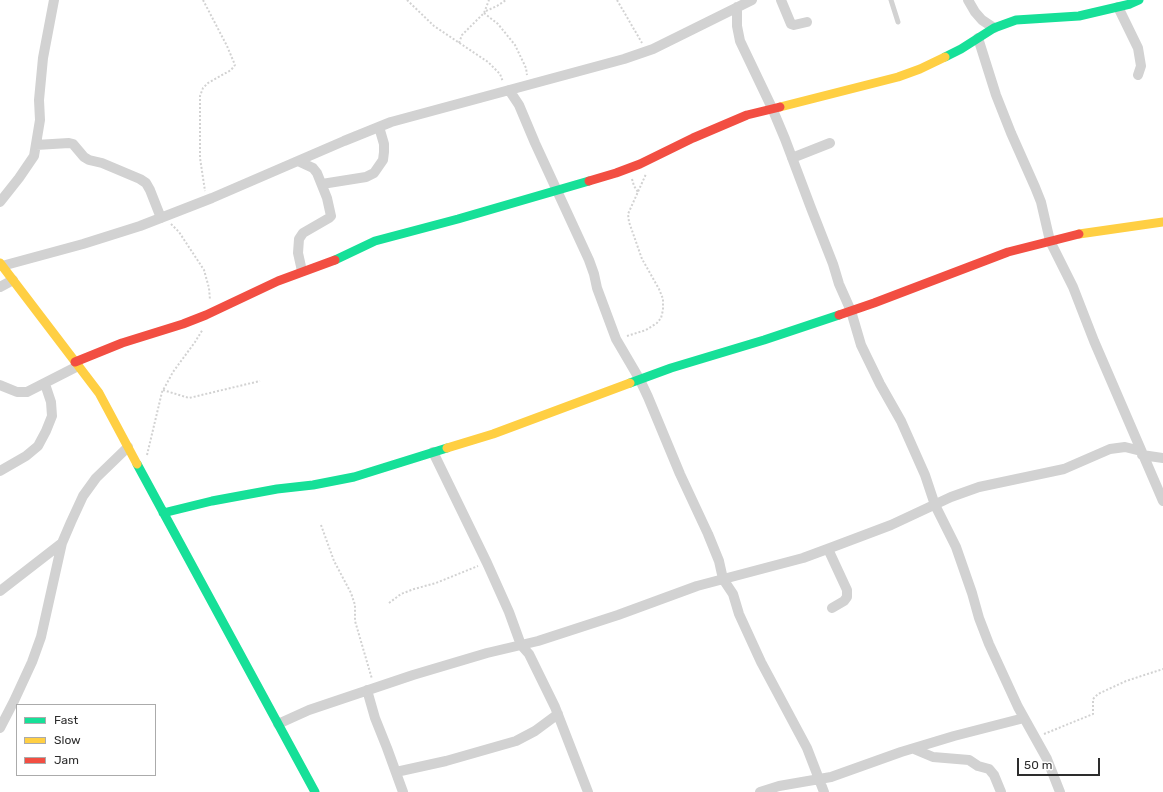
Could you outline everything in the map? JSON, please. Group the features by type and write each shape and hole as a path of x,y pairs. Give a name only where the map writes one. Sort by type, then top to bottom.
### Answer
{"street":[{"path":"0,202 20,178 34,156 40,120 39,100 43,58 54,0"},
{"path":"315,792 98,393 1,265 83,244 140,226 207,200 398,120 617,61 647,51 752,0"},
{"path":"781,0 791,24 794,25 807,22"},
{"path":"968,0 982,20 994,28"},
{"path":"0,385 17,392 27,392 45,384 76,364 122,342 183,324 206,315 278,281 302,271 336,260 375,241 458,219 556,189 616,173 650,159 731,121 772,108 898,77 920,69 954,52 994,28 1016,20 1080,16 1118,7 1139,0"},
{"path":"737,7 737,26 740,41 772,108 792,158 833,264 839,284 851,311 861,345 880,384 901,421 925,475 935,504 956,547 988,644 1018,707 1047,758 1060,792"},
{"path":"1118,7 1138,48 1141,59 1141,66 1138,75"},
{"path":"978,38 998,102 1035,187 1050,241 1073,286 1141,453 1163,501"},
{"path":"507,90 519,105 589,260 597,288 616,339 640,380 680,474 708,534 724,579 733,594 739,614 761,662 807,748 818,780 824,792"},
{"path":"322,184 366,177 374,173 383,160 384,144 380,127"},
{"path":"36,145 69,142 89,160 102,163 140,179 146,183 162,217"},
{"path":"792,158 830,143"},
{"path":"298,161 313,168 317,174 328,198 331,216 330,218 307,230 301,236 298,245 298,253 302,271"},
{"path":"163,513 212,501 354,477 493,434 671,368 764,340 851,311 1008,252 1084,233 1163,222"},
{"path":"0,286 13,280"},
{"path":"0,472 26,456 38,446 46,431 52,416 51,402 45,384"},
{"path":"0,728 32,662 40,637 62,543 83,496 96,478 128,447"},
{"path":"278,724 310,710 371,689 487,653 538,641 618,615 697,586 803,558 891,525 935,504 979,487 1064,469 1110,449 1125,448 1163,458"},
{"path":"433,452 487,563 509,612 521,645 529,654 558,714 588,792"},
{"path":"0,591 62,543"},
{"path":"828,549 847,590 847,597 844,601 832,608"},
{"path":"371,689 375,718 403,792"},
{"path":"396,772 432,765 516,741 535,731 558,714"},
{"path":"760,792 779,786 831,777 954,736 1024,718"},
{"path":"914,749 933,757 969,760 978,766 989,769 994,775 1001,792"}],"lane":[{"path":"891,0 898,22"}],"path":[{"path":"203,0 227,46 234,66 231,70 208,82 203,88 200,96 200,158 202,178 207,200"},
{"path":"407,0 434,26 477,54 495,69 500,74 507,90"},
{"path":"485,12 489,0"},
{"path":"459,43 462,35 485,12 506,0"},
{"path":"617,0 647,51"},
{"path":"485,12 498,24 515,45 526,68 528,84"},
{"path":"616,339 646,330 657,323 661,318 663,310 659,289 642,259 628,222 628,214 648,169 650,159"},
{"path":"162,217 179,232 204,270 210,296 206,315"},
{"path":"147,458 158,406 163,390 173,372 206,324"},
{"path":"163,390 189,398 260,382"},
{"path":"321,525 334,561 355,604 355,621 371,689"},
{"path":"389,603 401,594 436,583 487,563"},
{"path":"1036,738 1093,714 1093,699 1098,694 1163,669"}],"traffic: fast":[{"path":"945,57 961,49 994,28 1016,20 1079,16 1130,4 1139,0"},
{"path":"335,260 375,241 458,219 589,181"},
{"path":"630,383 671,368 764,340 839,315"},
{"path":"163,513 212,501 354,477 447,448"},
{"path":"137,464 315,792"}],"traffic: slow":[{"path":"780,107 898,77 920,69 945,57"},
{"path":"1079,234 1163,222"},
{"path":"0,263 99,393 137,464"},
{"path":"447,448 493,434 630,383"}],"traffic: jam":[{"path":"589,181 640,164 693,138 747,115 780,107"},
{"path":"839,315 1008,252 1079,234"},
{"path":"75,362 122,343 183,324 206,315 278,281 335,260"}]}
